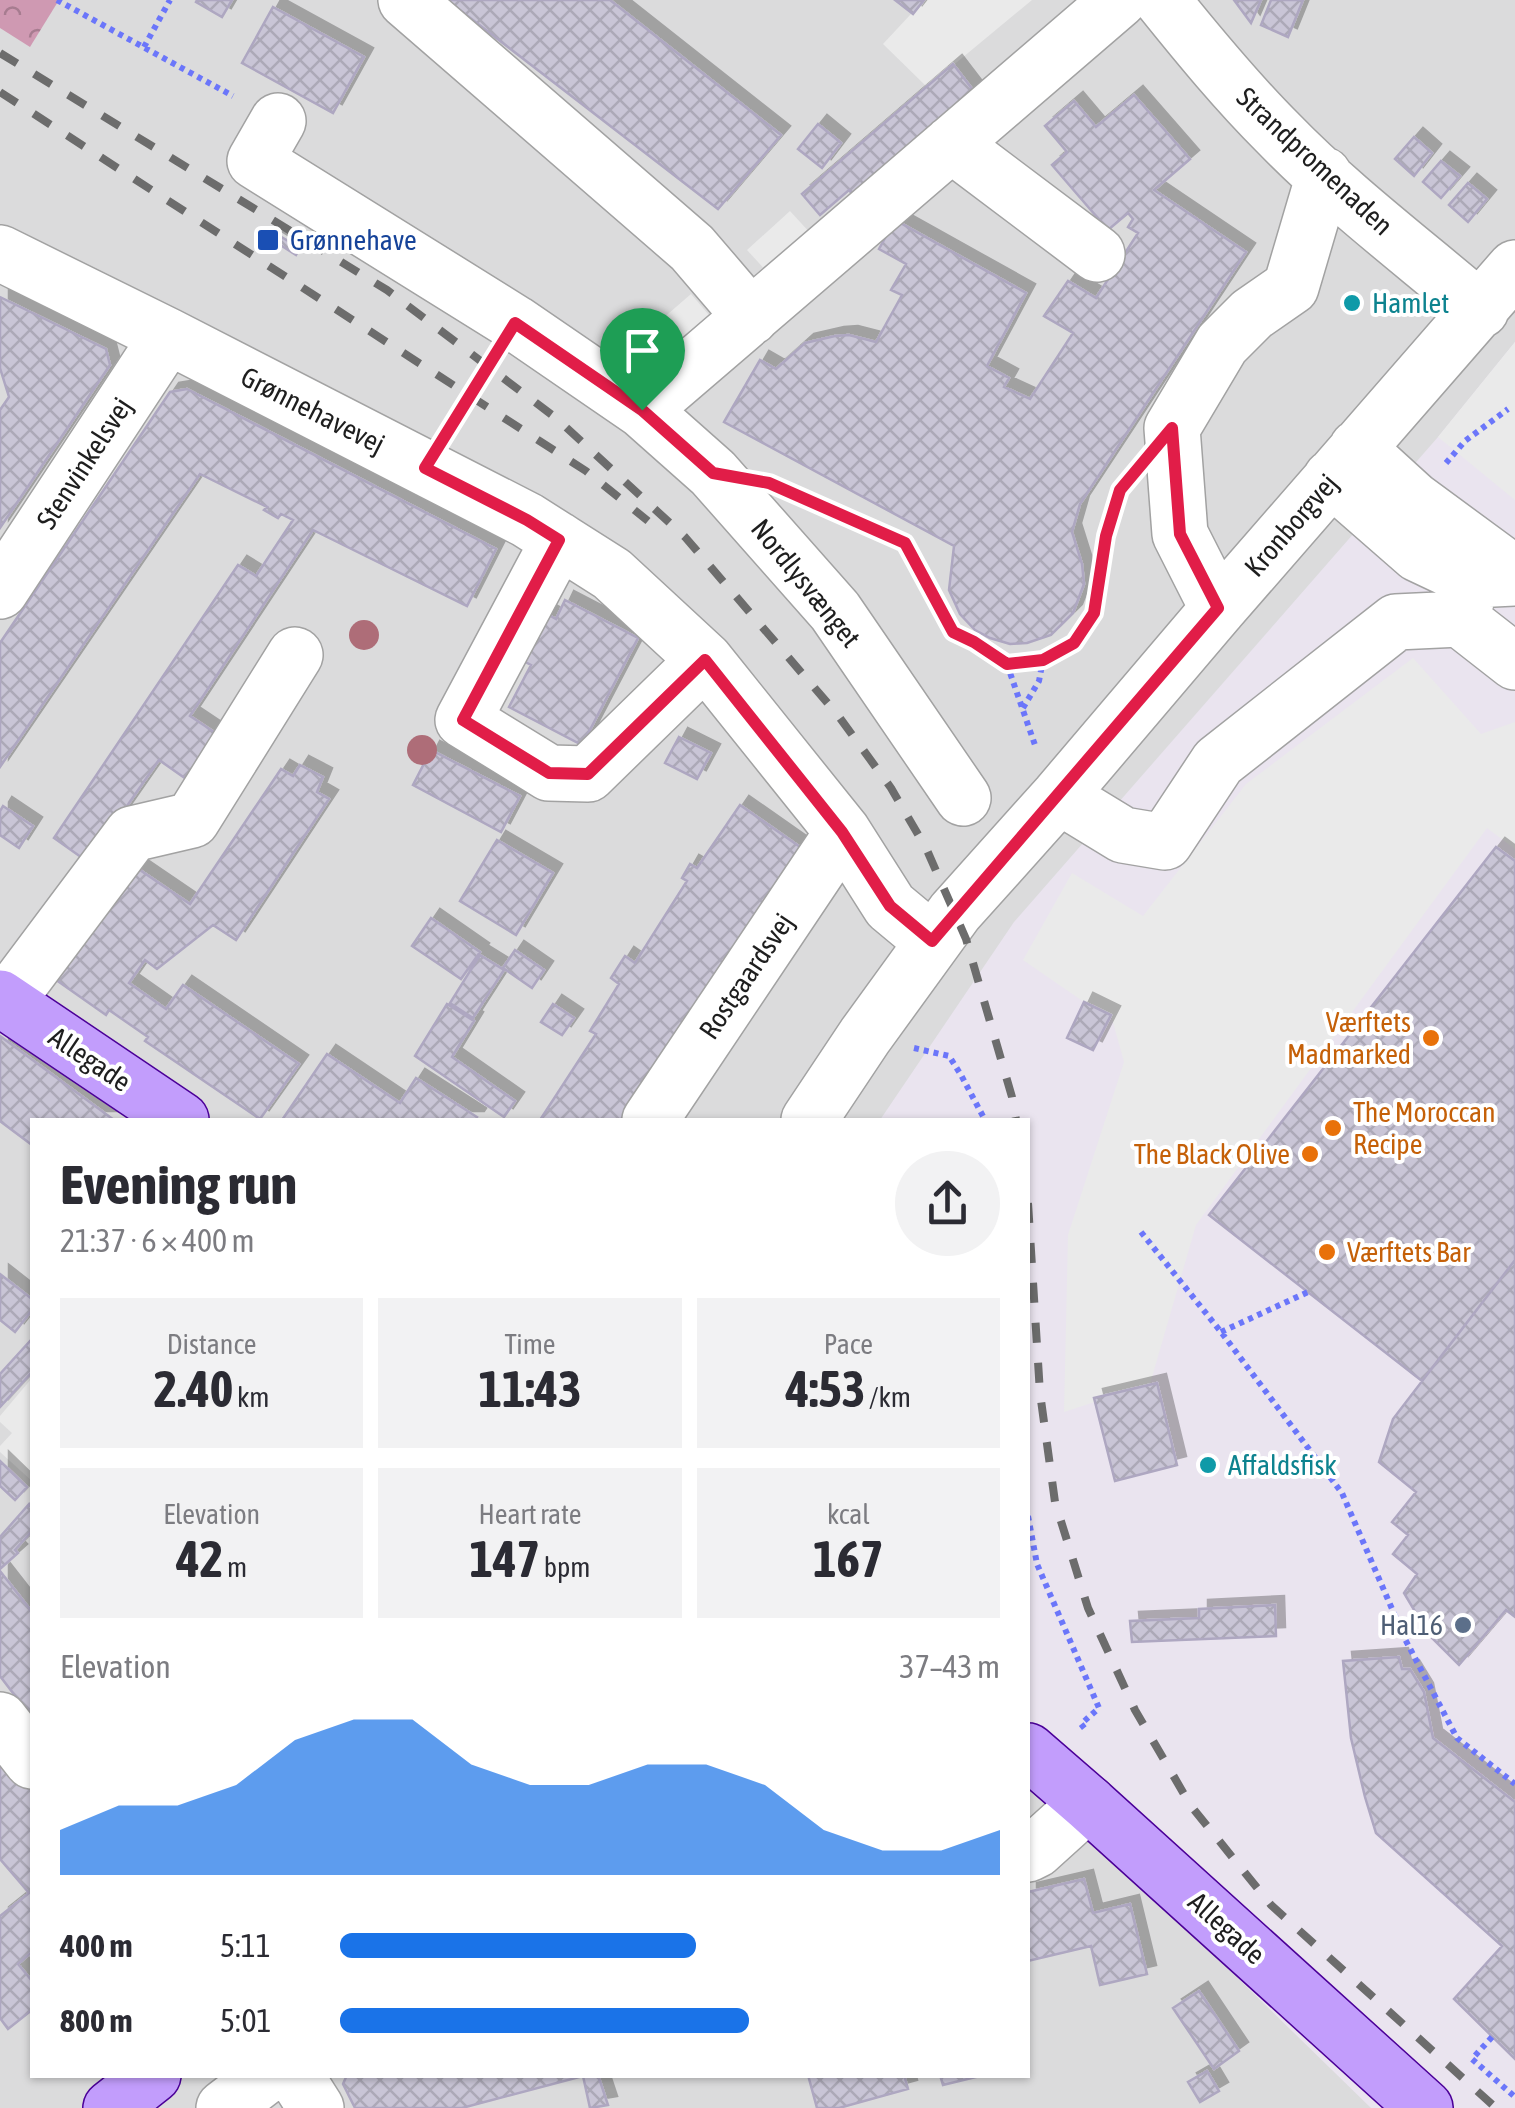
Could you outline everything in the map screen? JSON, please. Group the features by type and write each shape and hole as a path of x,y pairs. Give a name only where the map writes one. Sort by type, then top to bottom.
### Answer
{"main road":[{"name":"Allegade","path":"3,1000 178,1118"},
{"name":"Allegade","path":"1030,1753 1425,2108"},
{"path":"111,2108 149,2078"}],"street":[{"path":"406,0 692,248 751,316"},
{"path":"642,410 1119,0"},
{"name":"Strandpromenaden","path":"1162,0 1278,134 1480,310"},
{"name":"Nordlysvænget","path":"278,121 255,161 515,323 642,410 713,473 835,611 963,798"},
{"path":"951,144 1098,254"},
{"path":"1218,608 1180,534 1172,428 1222,344 1252,314 1291,287 1324,175"},
{"name":"Grønnehavevej","path":"0,254 527,520 612,574 705,660 842,832 890,906 932,941"},
{"name":"Kronborgvej","path":"811,1118 955,912 1515,268"},
{"name":"Stenvinkelsvej","path":"0,591 168,336"},
{"path":"1344,463 1414,500 1489,580 1515,662"},
{"path":"1344,463 1418,554 1489,580"},
{"path":"559,540 463,720 549,773 588,774 705,660"},
{"path":"1059,796 1123,836 1165,842 1218,762 1396,622 1489,580"},
{"path":"3,1000 132,834 192,820 295,654"},
{"name":"Rostgaardsvej","path":"651,1118 842,832"},
{"path":"0,1720 30,1758"},
{"path":"1030,1853 1088,1803"},
{"path":"224,2108 263,2078"},
{"path":"297,2078 316,2108"}],"path":[{"path":"57,0 278,121"},
{"path":"144,48 170,0"},
{"path":"425,468 515,323"},
{"path":"473,372 481,377"},
{"path":"1414,500 1465,441 1508,408"},
{"path":"1007,664 1043,660 1074,643 1094,613 1106,536 1120,490 1172,428"},
{"path":"803,498 905,543 953,632 1007,664 1032,739 1059,796"},
{"path":"1022,709 1039,680 1043,660"},
{"path":"865,1036 948,1056 962,1074 984,1118"},
{"path":"1141,1232 1342,1493 1404,1638 1457,1738 1515,1784"},
{"path":"1221,1332 1308,1292"},
{"path":"1030,1527 1037,1564 1099,1708 1081,1724 1093,1738"},
{"path":"1492,2037 1472,2058 1515,2096"}],"shaded area":[{"path":"0,0 1515,0 1515,342 1438,437 1014,922 881,1118 30,1118 30,2078 1030,2078 1030,1792 1135,1878 1371,2108 0,2108"},
{"path":"924,0 1032,0 927,87 883,44"},
{"path":"790,211 812,235 769,274 747,250"},
{"path":"691,294 714,321 640,385 617,358"},
{"path":"1515,342 1515,500 1438,437"},
{"path":"1413,658 1481,734 1515,722 1515,849 1487,828 1196,1225 1150,1384 1064,1412 1068,1235 1124,1062 1111,1015 1084,1002 1023,960 1072,873 1143,916 1246,784"},
{"path":"30,1380 30,1479 0,1452 0,1446 12,1433 0,1422 0,1416"}],"green space":[{"path":"0,0 59,0 30,47 0,28"}],"building":[{"path":"197,0 232,0 222,17"},
{"path":"447,0 610,0 781,135 718,209"},
{"path":"895,0 924,0 913,14"},
{"path":"1234,0 1261,0 1251,23"},
{"path":"1271,0 1303,0 1288,37 1261,25"},
{"path":"273,7 364,57 333,113 242,63"},
{"path":"953,64 976,94 855,198 849,190 820,215 802,194"},
{"path":"1134,95 1190,159 1154,190 1246,252 1080,504 1072,532 1084,584 1073,613 1051,635 1010,644 975,630 960,614 949,590 954,546 724,422 760,360 776,369 805,343 835,336 849,335 876,342 902,295 891,290 906,264 879,249 895,220 1026,293 987,366 1009,378 1004,387 1030,399 1073,333 1044,316 1068,281 1096,298 1138,233 1128,227 1133,219 1128,213 1108,230 1052,165 1067,152 1045,126 1074,101 1096,127"},
{"path":"818,124 841,143 822,168 798,149"},
{"path":"1414,137 1432,153 1414,176 1395,159"},
{"path":"1441,161 1460,176 1441,198 1423,182"},
{"path":"1468,183 1487,199 1468,222 1449,205"},
{"path":"278,235 300,248 296,255 274,241"},
{"path":"0,297 106,349 110,365 0,528 0,410 9,397 0,368"},
{"path":"187,389 496,549 467,606 313,530 190,716 220,736 189,781 159,760 88,862 54,838 238,565 256,576 293,520 281,514 278,518 264,510 267,507 200,474 0,767 0,643 170,392"},
{"path":"565,600 638,638 582,745 509,707 531,665 512,655 536,608 556,619"},
{"path":"679,737 711,753 697,779 665,763"},
{"path":"431,750 520,796 501,832 413,785"},
{"path":"300,765 323,777 317,792 329,799 236,940 213,925 157,969 145,960 129,983 166,1009 183,985 299,1064 259,1118 145,1041 148,1037 109,1010 106,1015 42,970 131,864 190,904 281,769 293,776"},
{"path":"740,805 803,849 623,1118 541,1118 596,1034 590,1031 619,984 611,978 625,956 635,963 687,881 682,878 690,864 697,868"},
{"path":"3,806 33,826 19,848 0,835"},
{"path":"497,840 553,873 516,935 460,901"},
{"name":"Værftets Madmarked","path":"1496,847 1515,861 1515,1260 1422,1381 1209,1215"},
{"path":"431,918 480,952 461,979 412,946"},
{"path":"515,950 544,970 532,988 503,968"},
{"path":"480,955 504,970 473,1018 450,1003"},
{"path":"1084,1002 1111,1015 1093,1050 1067,1038"},
{"path":"447,1004 474,1021 452,1057 515,1101 504,1117 415,1056"},
{"path":"553,1004 574,1018 562,1035 541,1022"},
{"path":"0,1036 111,1118 30,1118 30,1144 0,1121"},
{"path":"327,1054 400,1103 416,1078 477,1117 476,1118 283,1118"},
{"path":"1515,1260 1515,1617 1506,1610 1459,1665 1429,1635 1404,1593 1417,1574 1393,1554 1408,1535 1392,1522 1416,1492 1379,1462 1393,1419"},
{"path":"0,1274 30,1297 30,1313 15,1332 0,1320"},
{"path":"30,1341 30,1374 0,1407 0,1374"},
{"path":"1157,1383 1177,1465 1115,1481 1094,1398"},
{"path":"0,1461 27,1487 15,1500 0,1486"},
{"path":"29,1504 30,1533 15,1550 18,1553 0,1569 0,1537"},
{"path":"0,1571 30,1609 30,1715 0,1676"},
{"path":"1275,1605 1276,1636 1132,1642 1130,1621 1199,1618 1199,1609"},
{"path":"1399,1657 1402,1669 1410,1669 1424,1692 1433,1738 1515,1802 1515,2059 1454,1999 1502,1946 1376,1833 1365,1797 1351,1738 1343,1661"},
{"path":"0,1748 30,1786 30,1954 18,1964 30,1979 30,2012 8,2029 0,2018 0,1916 29,1893 0,1859"},
{"path":"1084,1879 1093,1913 1130,1904 1147,1974 1100,1985 1091,1946 1030,1961 1030,1892"},
{"path":"1199,1991 1239,2051 1214,2069 1173,2008"},
{"path":"1207,2071 1219,2091 1200,2102 1188,2082"},
{"path":"346,2078 575,2078 462,2108 355,2108 343,2084"},
{"path":"583,2078 599,2078 608,2105 590,2108"},
{"path":"809,2078 905,2078 908,2089 839,2108 817,2108"},
{"path":"941,2078 972,2078 943,2085"}],"railway":[{"path":"0,53 387,290 556,418 685,537 837,714 891,788 926,848 966,939 1016,1118"},
{"path":"0,92 586,471 648,521"},
{"path":"1030,1235 1040,1393 1055,1502 1088,1608 1135,1710 1191,1806 1271,1905 1496,2108"}],"place":[{"name":"Grønnehave","path":"268,240"},
{"name":"Hamlet","path":"1352,303"},
{"name":"Værftets Madmarked","path":"1431,1038"},
{"name":"The Moroccan Recipe","path":"1333,1128"},
{"name":"The Black Olive","path":"1310,1154"},
{"name":"Værftets Bar","path":"1327,1252"},
{"name":"Affaldsfisk","path":"1208,1465"},
{"name":"Hal16","path":"1463,1625"}],"route":[{"path":"515,323 642,410 713,473 769,483 905,543 953,632 1007,664 1043,660 1074,643 1094,613 1106,536 1120,490 1172,428 1180,534 1218,608 932,941 890,906 842,832 705,660 588,774 549,773 463,720 559,540 425,468 515,323"}]}
